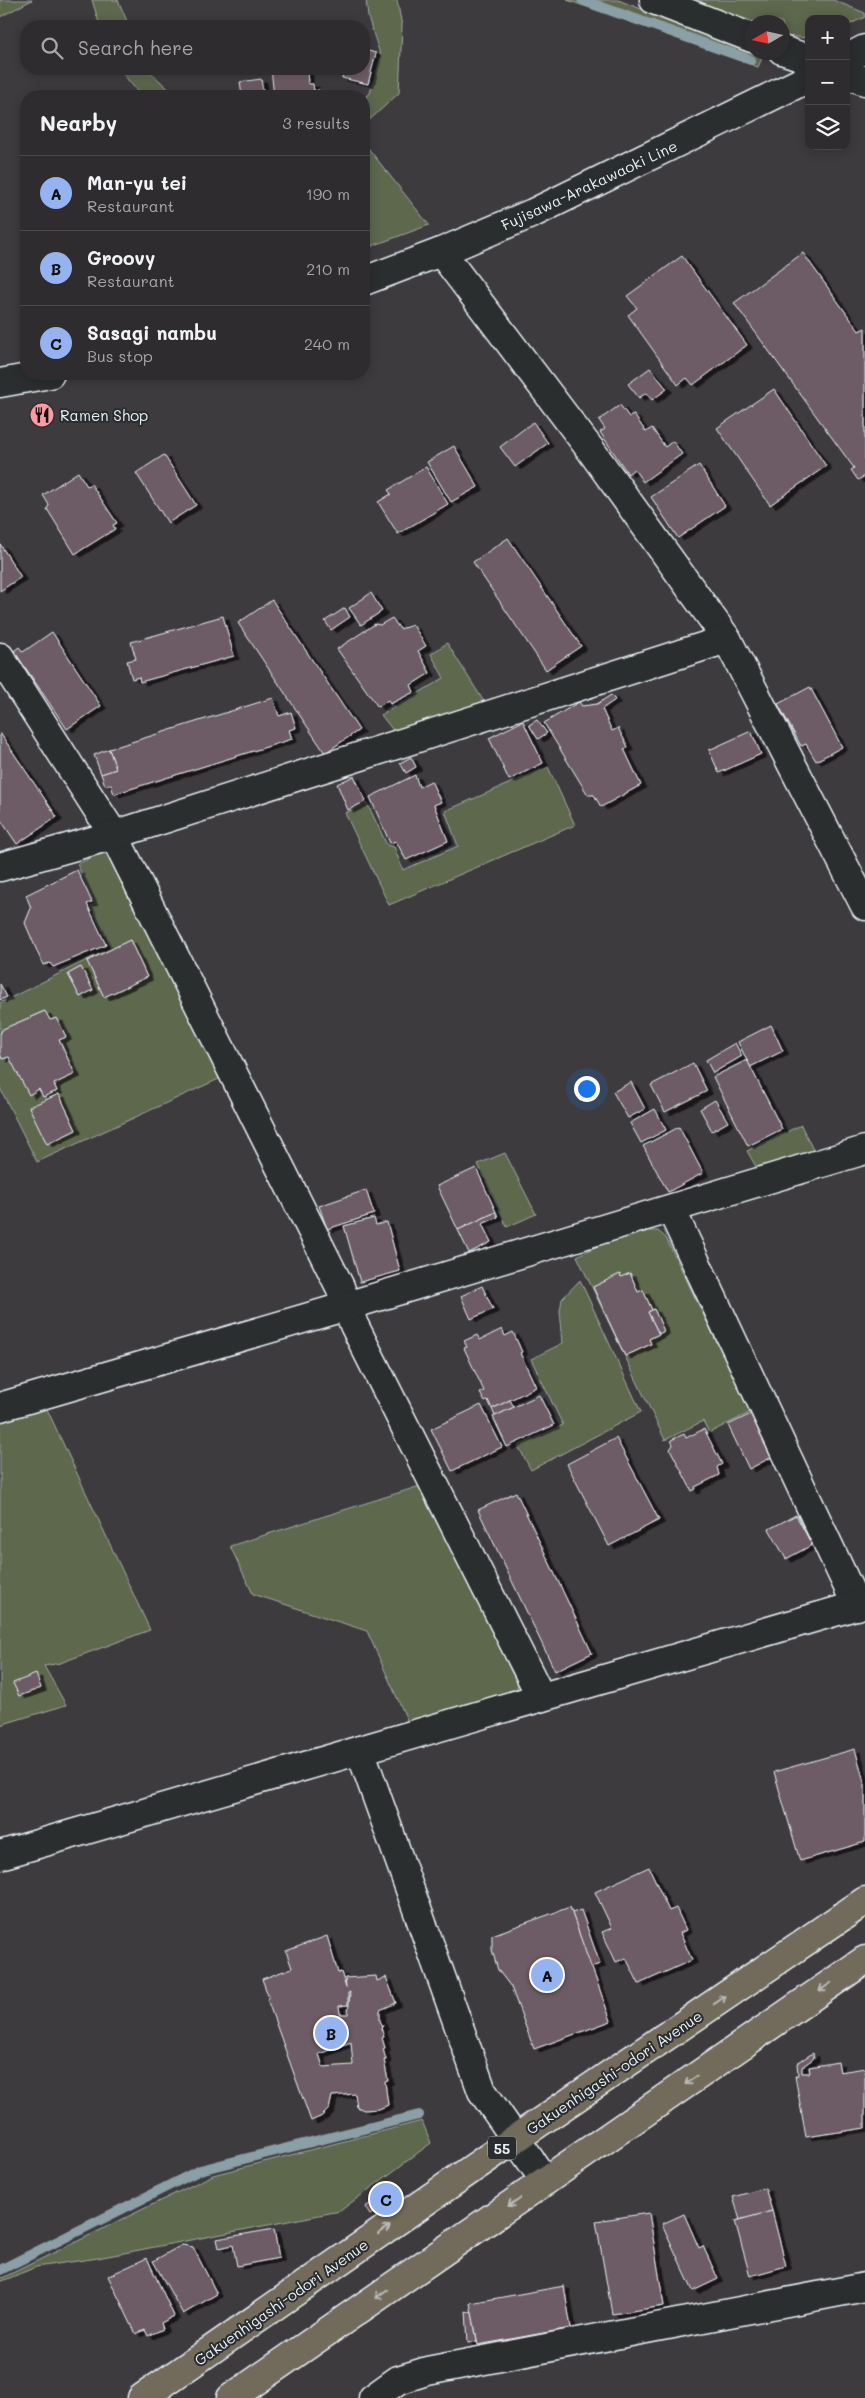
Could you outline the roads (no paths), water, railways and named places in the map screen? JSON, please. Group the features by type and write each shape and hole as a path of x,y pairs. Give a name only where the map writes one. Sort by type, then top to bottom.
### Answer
{"main road":[{"name":"Gakuenhigashi-odori Avenue","path":"142,2398 515,2139 865,1901"},
{"path":"231,2398 865,1960"}],"street":[{"path":"654,0 745,35"},
{"path":"850,57 865,49"},
{"path":"790,53 805,58"},
{"path":"850,76 865,82"},
{"name":"Fujisawa-Arakawaoki Line","path":"370,279 441,252 533,213 805,80"},
{"path":"441,252 586,444 727,640 865,906"},
{"path":"0,383 20,379"},
{"path":"0,868 114,835 727,640"},
{"path":"0,657 114,835 340,1287 354,1324 541,1697"},
{"path":"0,1406 347,1306 865,1150"},
{"path":"0,1855 861,1605 671,1209"},
{"path":"360,1750 482,2091 545,2181"},
{"path":"373,2398 404,2389 427,2371 865,2287"}],"waterway":[{"path":"582,0 745,58"},
{"path":"0,2270 200,2170 419,2115"}],"place":[{"name":"Ramen Shop","path":"42,415"},
{"name":"Man-yu tei","path":"547,1975"},
{"name":"Groovy","path":"331,2033"},
{"name":"Sasagi nambu","path":"386,2199"}]}
